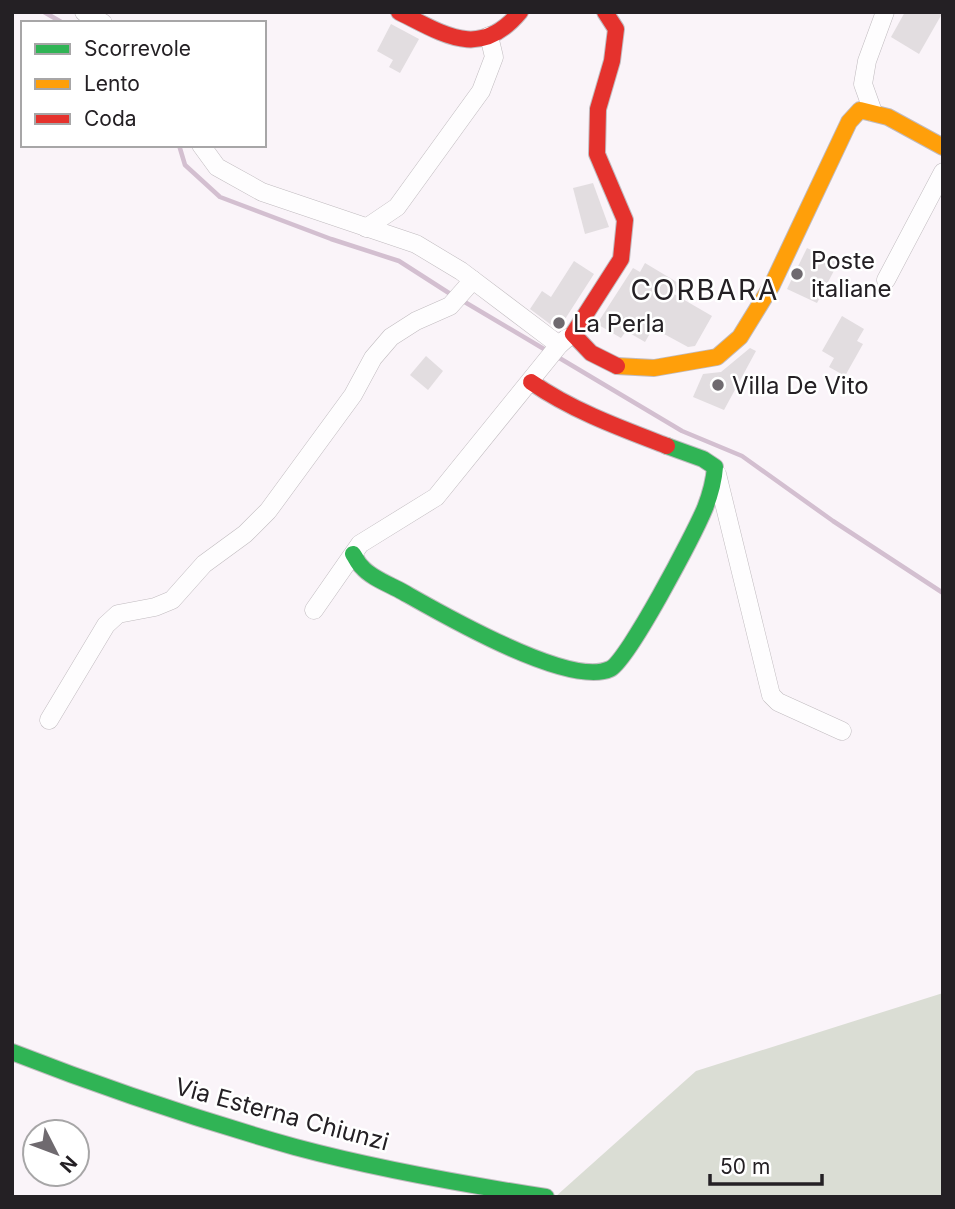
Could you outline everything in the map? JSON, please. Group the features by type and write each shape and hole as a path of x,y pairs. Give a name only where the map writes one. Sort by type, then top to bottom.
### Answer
{"main road":[{"path":"399,12 456,38 481,40 502,31 520,12"},
{"path":"605,12 616,29 612,61 597,109 597,154 625,220 621,259 566,339 619,367 654,368 718,357 740,337 772,285 849,122 867,111 888,117 943,147"},
{"path":"353,554 363,569 521,653 564,669 593,673 611,669 652,607 696,524 715,473 703,459 600,418 547,394 531,382"},
{"name":"Via Esterna Chiunzi","path":"12,1052 87,1081 296,1147 452,1182 547,1197"}],"street":[{"path":"84,12 100,21"},
{"path":"867,111 863,85 867,61 885,12"},
{"path":"366,228 397,207 481,91 494,57 489,36"},
{"path":"202,147 217,167 262,192 416,244 566,339 436,497 360,544 314,610"},
{"path":"886,280 943,172"},
{"path":"49,720 106,625 118,614 155,607 172,600 204,564 245,534 268,511 353,396 373,358 391,337 416,321 450,306 473,280"},
{"path":"715,473 771,695 778,702 842,731"}],"shaded area":[{"path":"943,993 943,1197 555,1197 696,1071"}],"building":[{"path":"905,12 943,12 919,54 891,37"},
{"path":"391,24 419,39 400,73 389,67 393,60 377,51"},
{"path":"593,183 609,227 585,234 573,188"},
{"path":"807,248 838,263 817,303 787,289"},
{"path":"574,261 594,274 558,330 530,309 542,291 551,297"},
{"path":"645,263 680,284 674,294 712,316 695,346 688,347 653,328 645,342 626,331 621,338 597,324 633,268 640,272"},
{"path":"842,316 864,329 857,341 863,344 845,376 829,367 834,358 822,351"},
{"name":"Villa De Vito","path":"750,348 756,351 724,410 693,397 703,374 721,372"},
{"path":"426,356 443,371 428,390 410,375"}],"waterway":[{"path":"44,12 60,21"},
{"path":"180,147 185,165 220,197 331,239 399,261 452,295"},
{"path":"463,301 549,352"},
{"path":"556,356 682,431 742,456 833,521 943,593"}],"traffic: fast":[{"path":"353,554 361,566 376,578 506,646 566,668 591,672 610,669 631,644 660,594 699,521 712,488 715,467 703,459 667,446"},
{"path":"12,1052 152,1103 295,1147 420,1175 546,1197"}],"traffic: slow":[{"path":"617,366 654,368 717,357 740,337 772,285 849,122 860,110 888,117 943,147"}],"traffic: jam":[{"path":"399,12 447,35 462,39 491,35 505,27 520,12"},
{"path":"605,12 616,29 612,61 598,109 597,154 625,220 621,259 573,334 591,353 617,366"},
{"path":"531,382 580,410 667,446"}],"place":[{"name":"Poste italiane","path":"797,274"},
{"name":"La Perla","path":"559,323"},
{"name":"Villa De Vito","path":"718,385"}],"district":[{"name":"CORBARA","path":"705,290"}]}
